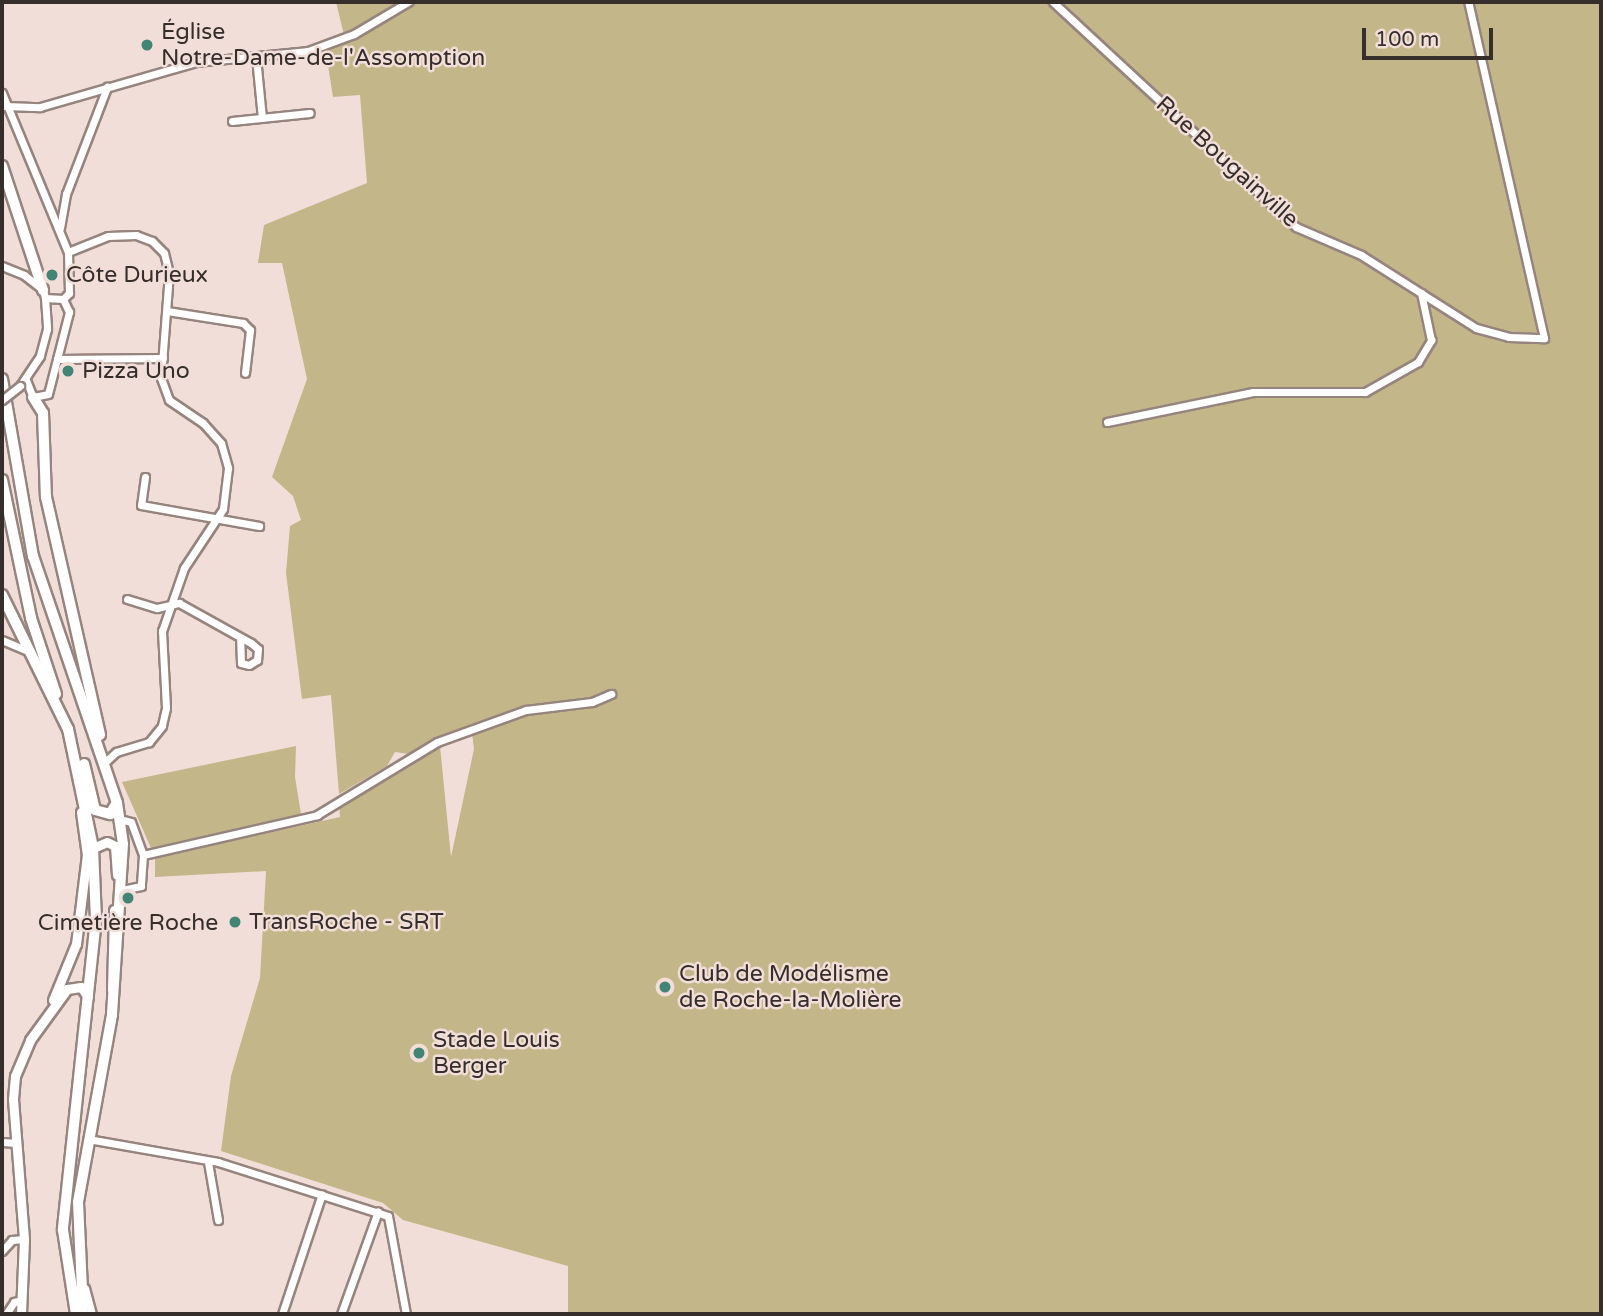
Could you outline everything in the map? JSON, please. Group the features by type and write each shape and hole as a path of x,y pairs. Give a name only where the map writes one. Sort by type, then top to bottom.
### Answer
{"main road":[{"path":"2,166 44,294"},
{"path":"2,379 33,556 104,763 117,803 119,819 122,890 113,998 78,1202 83,1314"},
{"path":"33,397 43,413 46,497 93,692 104,763"},
{"path":"2,480 31,618 76,754 90,851 96,919 63,1220 76,1314"},
{"path":"2,595 81,752 96,810 110,814 117,803"}],"street":[{"path":"5,106 40,107 196,62 296,53 332,43 408,2"},
{"name":"Rue Bougainville","path":"1053,2 1296,227 1361,255 1476,328 1509,337 1544,338 1468,2"},
{"path":"256,57 262,118"},
{"path":"60,228 66,194 107,87"},
{"path":"2,93 5,106 60,228 68,252 66,296 69,312 48,394 33,397 23,383"},
{"path":"232,121 310,113"},
{"path":"68,252 108,236 136,235 152,241 164,253 169,273 161,378 169,400 203,423 221,443 228,494 216,519 184,568 169,606 160,654 166,708 162,726 149,742 116,752 104,763"},
{"path":"2,265 44,294 66,296"},
{"path":"1107,422 1253,392 1365,392 1418,362 1431,340 1422,293"},
{"path":"2,400 23,383 40,356 47,329 44,294"},
{"path":"167,311 243,323 250,330 245,373"},
{"path":"57,359 163,358"},
{"path":"145,477 141,505 259,526"},
{"path":"127,599 157,608 179,603 240,638"},
{"path":"2,640 22,645 30,654"},
{"path":"143,855 317,815 438,742 526,710 592,702 611,694"},
{"path":"119,819 131,822 143,855 141,886 122,890"},
{"path":"22,1314 24,1239 15,1076 49,1009 79,935 90,851 111,842 117,851 108,976 113,998"},
{"path":"49,1009 74,986 86,990 89,998"},
{"path":"88,1139 208,1162 322,1194 388,1216 406,1314"},
{"path":"2,1142 17,1143"},
{"path":"208,1162 218,1220"},
{"path":"282,1314 322,1194"},
{"path":"341,1314 377,1211"},
{"path":"2,1236 12,1240 24,1239"},
{"path":"2,1251 12,1240"},
{"path":"80,1264 92,1314"},
{"path":"5,1314 14,1302 22,1300"}],"shaded area":[{"path":"336,2 1601,2 1601,1314 568,1314 568,1266 403,1220 383,1203 221,1151 231,1076 260,978 266,871 155,877 155,858 340,817 339,803 440,746 451,857 474,749 471,725 408,754 395,752 387,766 339,794 331,695 302,699 286,573 290,526 301,520 293,496 272,477 307,379 282,263 258,263 264,225 367,183 360,95 333,97 326,53 344,35"},
{"path":"296,746 295,777 301,814 151,848 122,782"}],"waterway":[{"path":"1600,264 1601,239"}],"place":[{"name":"Église Notre-Dame-de-l'Assomption","path":"147,45"},
{"name":"Côte Durieux","path":"52,275"},
{"name":"Pizza Uno","path":"68,371"},
{"name":"Cimetière Roche","path":"128,898"},
{"name":"TransRoche - SRT","path":"235,922"},
{"name":"Club de Modélisme de Roche-la-Molière","path":"665,987"},
{"name":"Stade Louis Berger","path":"419,1053"}]}
